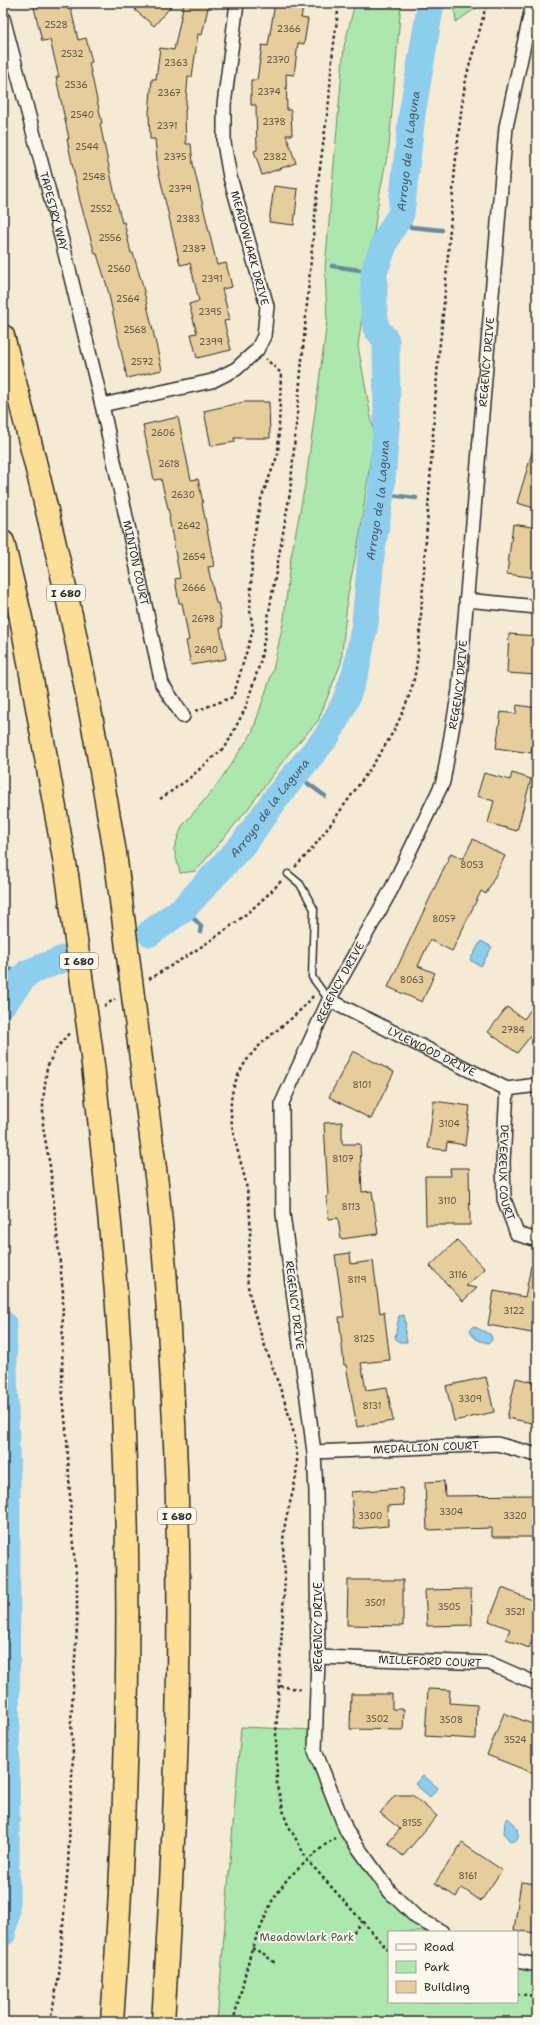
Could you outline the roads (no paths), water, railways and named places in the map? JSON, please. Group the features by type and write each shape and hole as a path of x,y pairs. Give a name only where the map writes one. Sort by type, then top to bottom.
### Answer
{"highway":[{"name":"I 680","path":"3,336 35,460 65,589 91,713 115,853 157,1186 174,1424 178,1650 173,1852 163,2022"},
{"name":"I 680","path":"3,542 20,618 67,875 91,1048 108,1189 117,1308 126,1535 126,1751 118,1945 112,2022"},
{"path":"3,564 20,618"}],"street":[{"name":"MEADOWLARK DRIVE","path":"102,405 212,381 236,369 257,350 264,336 267,306 230,177 224,143 224,105 237,3"},
{"name":"REGENCY DRIVE","path":"440,1931 416,1917 390,1892 347,1832 315,1751 318,1657 316,1492 314,1452 283,1214 282,1103 329,1000 391,890 443,782 459,690 506,127 533,3"},
{"name":"TAPESTRY WAY","path":"3,18 62,241 102,405"},
{"name":"MINTON COURT","path":"102,405 162,684 182,716"},
{"path":"466,600 537,606"},
{"name":"LYLEWOOD DRIVE","path":"329,1000 507,1089"},
{"path":"507,1089 537,1085"},
{"name":"DEVEREUX COURT","path":"507,1089 503,1162 504,1199 516,1234 537,1240"},
{"name":"MEDALLION COURT","path":"314,1452 497,1444 537,1455"},
{"name":"MILLEFORD COURT","path":"318,1657 489,1663 537,1684"},
{"path":"518,1961 537,1965"}],"lane":[{"path":"288,874 300,884 314,909 312,977 329,1000"}],"water":[{"path":"481,941 492,947 481,966 470,960"},
{"path":"404,1315 407,1342 399,1342 395,1338 399,1316"},
{"path":"473,1326 491,1335 492,1340 489,1343 475,1338 470,1330"},
{"path":"423,1775 438,1788 430,1797 415,1784"},
{"path":"507,1818 513,1822 518,1832 518,1839 511,1842 504,1834 505,1821"}],"waterway":[{"name":"Arroyo de la Laguna","path":"150,933 184,908 243,844 279,794 327,736 345,702 356,671 365,623 371,556 381,493 387,416 386,340 376,328 374,311 374,272 387,237 401,214 412,114 431,3"},
{"path":"398,219 411,227 442,230"},
{"path":"332,266 374,272"},
{"path":"381,494 416,498"},
{"path":"295,774 325,796"},
{"path":"184,908 201,926 200,932"},
{"name":"Arroyo de la Laguna","path":"3,1004 27,973 63,959"},
{"path":"3,968 27,973"},
{"name":"Arroyo de la Laguna","path":"3,1324 7,1487 6,1913 3,1933"}],"park label":[{"name":"Meadowlark Park","path":"307,1937"}]}
